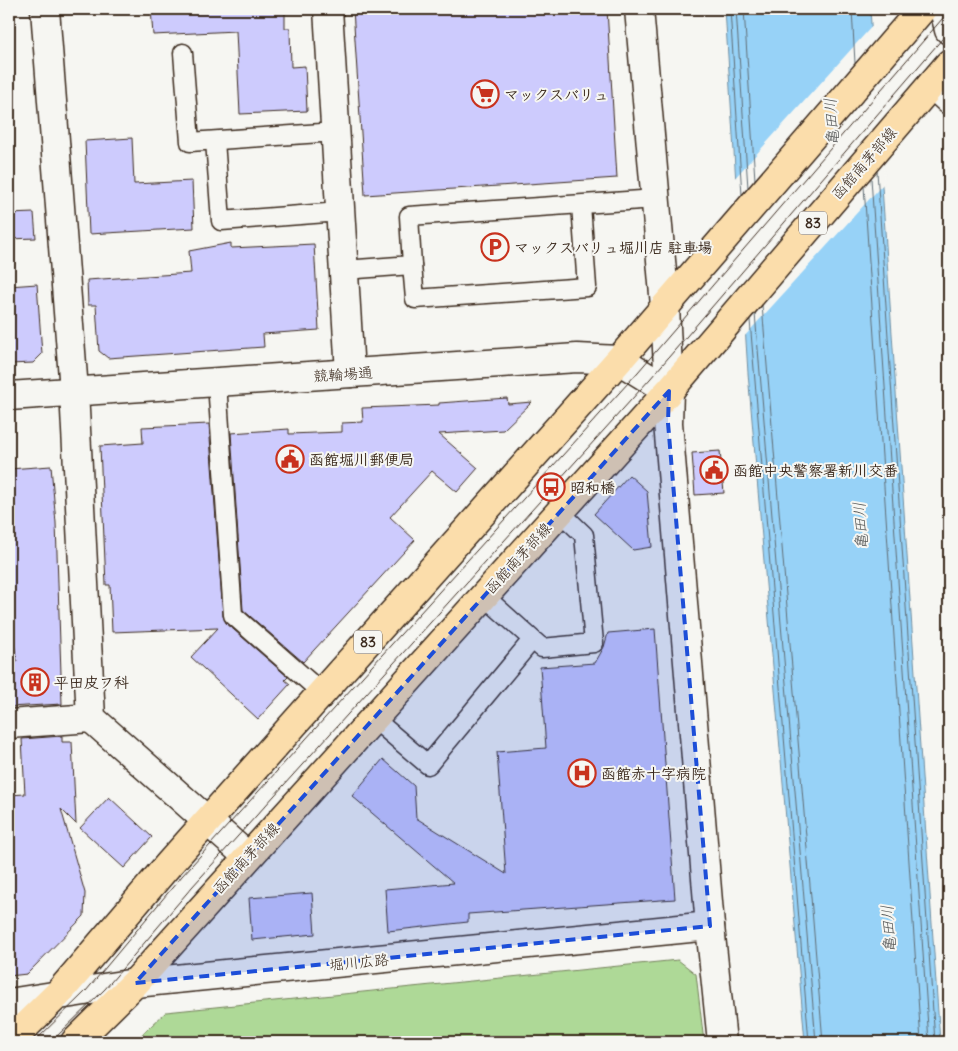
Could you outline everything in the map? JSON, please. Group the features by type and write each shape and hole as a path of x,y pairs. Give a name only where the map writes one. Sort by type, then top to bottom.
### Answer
{"main road":[{"name":"83","path":"9,1042 57,995 207,821 619,360 922,9"},
{"name":"函館南茅部線","path":"75,1042 135,983 247,856 669,391 897,126 941,92 949,64"}],"street":[{"path":"45,9 74,392 91,718 247,856"},
{"path":"328,9 350,373"},
{"path":"639,9 665,306 669,391 668,423 710,926 722,1042"},
{"path":"944,9 949,30"},
{"name":"競輪場通","path":"9,396 577,358 619,360 669,391"},
{"path":"9,724 91,718"},
{"name":"堀川広路","path":"9,1002 135,983 710,926"}],"lane":[{"path":"183,53 190,142 336,132"},
{"path":"216,141 222,221 340,212"},
{"path":"581,205 588,287 415,299 409,216 656,199"},
{"path":"344,270 412,265"},
{"path":"217,383 233,615 322,694"},
{"path":"484,596 542,648 594,643 584,536 560,512"},
{"path":"373,718 428,765 532,640"}],"highlighted area":[{"path":"669,391 668,423 710,926 135,983 209,899"}],"green space":[{"path":"678,960 696,974 704,1042 134,1042 166,1012"}],"water":[{"name":"亀田川","path":"725,9 870,9 940,1042 805,1042 748,373"}],"pier":[{"path":"874,24 885,182 743,338 733,180"}],"building":[{"path":"151,9 285,9 285,28 290,28 291,67 305,66 307,111 240,114 236,31 153,35"},
{"name":"マックスバリュ","path":"353,9 607,9 617,178 365,195"},
{"path":"132,138 134,184 192,181 194,228 89,234 85,141"},
{"path":"34,213 36,238 9,239 9,214"},
{"path":"231,243 231,248 314,244 319,330 263,334 264,347 108,358 99,351 96,305 88,305 87,280 191,273 189,251"},
{"path":"37,284 42,354 33,363 9,364 9,286"},
{"path":"507,398 508,404 532,402 503,430 439,434 478,468 457,492 432,471 390,517 415,540 303,662 243,610 231,433 289,429 289,434 342,432 342,423 363,422 362,408 439,405 439,403"},
{"path":"209,424 223,616 226,623 288,677 285,680 290,684 258,719 191,657 218,628 112,632 110,585 106,585 100,446 143,443 142,427"},
{"path":"720,451 724,493 695,495 692,453"},
{"path":"51,466 56,523 62,704 9,707 9,662 17,661 9,613 9,469"},
{"path":"629,475 647,491 652,547 633,550 594,514"},
{"name":"函館赤十字病院","path":"655,629 675,899 468,914 468,922 388,931 385,889 454,883 352,796 383,759 414,786 416,818 506,874 497,752 546,748 540,667 595,663 604,647 608,633"},
{"path":"62,736 62,742 72,742 76,824 61,809 85,893 84,916 27,974 9,976 9,795 25,794 22,739"},
{"path":"109,797 152,837 124,868 80,828"},
{"path":"312,893 315,934 252,940 249,898"}],"tram line":[{"path":"34,1042 86,991 182,876 638,372 949,11"},
{"path":"51,1042 105,989 192,887 650,379 949,31"}],"place":[{"name":"マックスバリュ","path":"485,94"},
{"name":"マックスバリュ堀川店 駐車場","path":"495,247"},
{"name":"函館堀川郵便局","path":"290,459"},
{"name":"函館中央警察署新川交番","path":"714,470"},
{"name":"昭和橋","path":"551,487"},
{"name":"平田皮フ科","path":"35,682"},
{"name":"函館赤十字病院","path":"582,773"}]}
